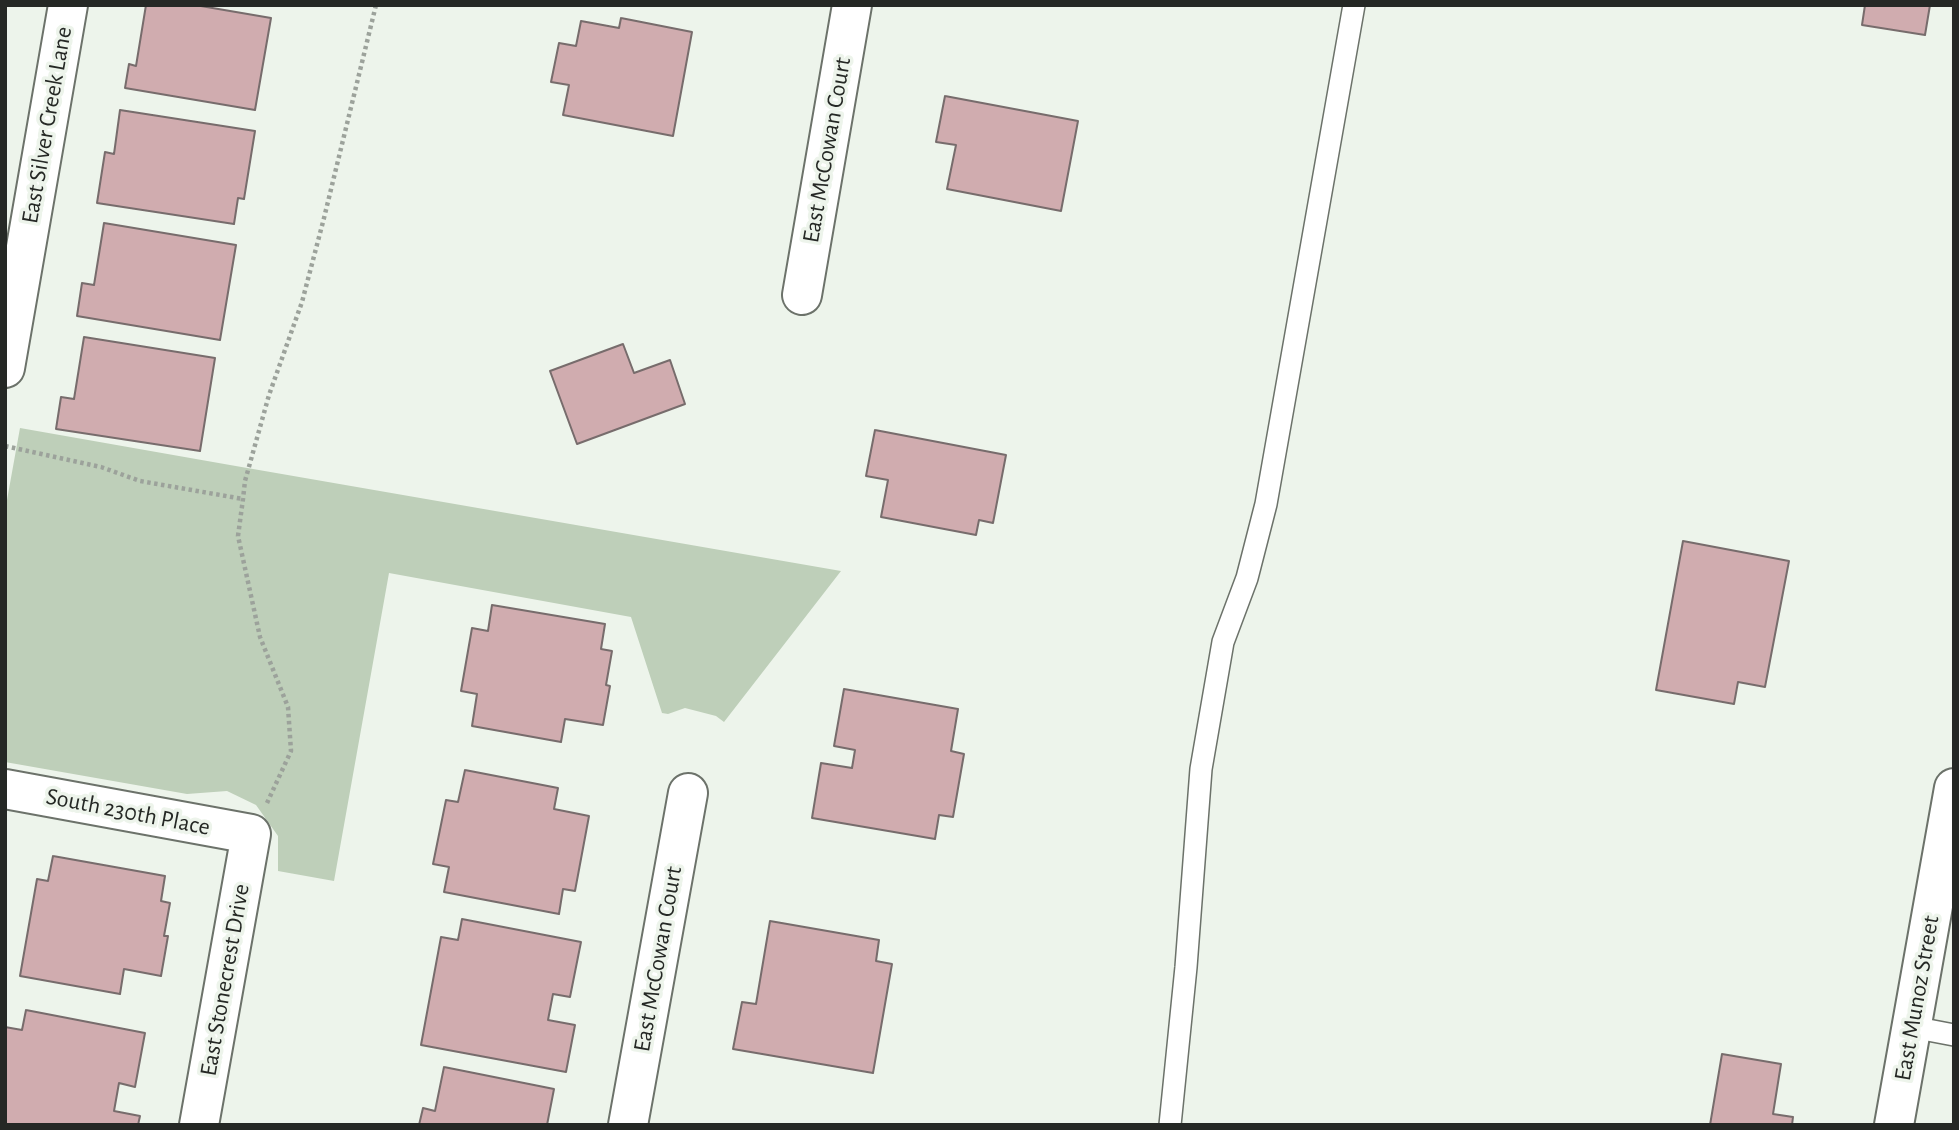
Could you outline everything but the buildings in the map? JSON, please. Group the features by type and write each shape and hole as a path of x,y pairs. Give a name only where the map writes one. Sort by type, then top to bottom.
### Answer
{"street":[{"name":"East Silver Creek Lane","path":"5,368 68,5"},
{"name":"East McCowan Court","path":"802,295 852,5"},
{"name":"East Munoz Street","path":"1894,1125 1948,852 1954,788"},
{"name":"South 230th Place","path":"5,789 251,834"},
{"name":"East McCowan Court","path":"628,1125 688,793"},
{"name":"East Stonecrest Drive","path":"199,1125 251,834"}],"lane":[{"path":"1170,1125 1186,967 1201,769 1223,642 1247,579 1266,503 1354,5"},
{"path":"1912,1027 1954,1035"}],"path":[{"path":"251,834 281,777 290,751 288,707 260,637 238,536 245,481 269,395 302,302 376,5"},
{"path":"5,446 102,467 140,481 243,499"}],"green space":[{"path":"20,428 841,571 724,722 716,716 685,708 668,714 662,713 631,617 389,573 334,881 278,871 278,836 256,805 227,791 187,794 5,762 5,511"}]}
